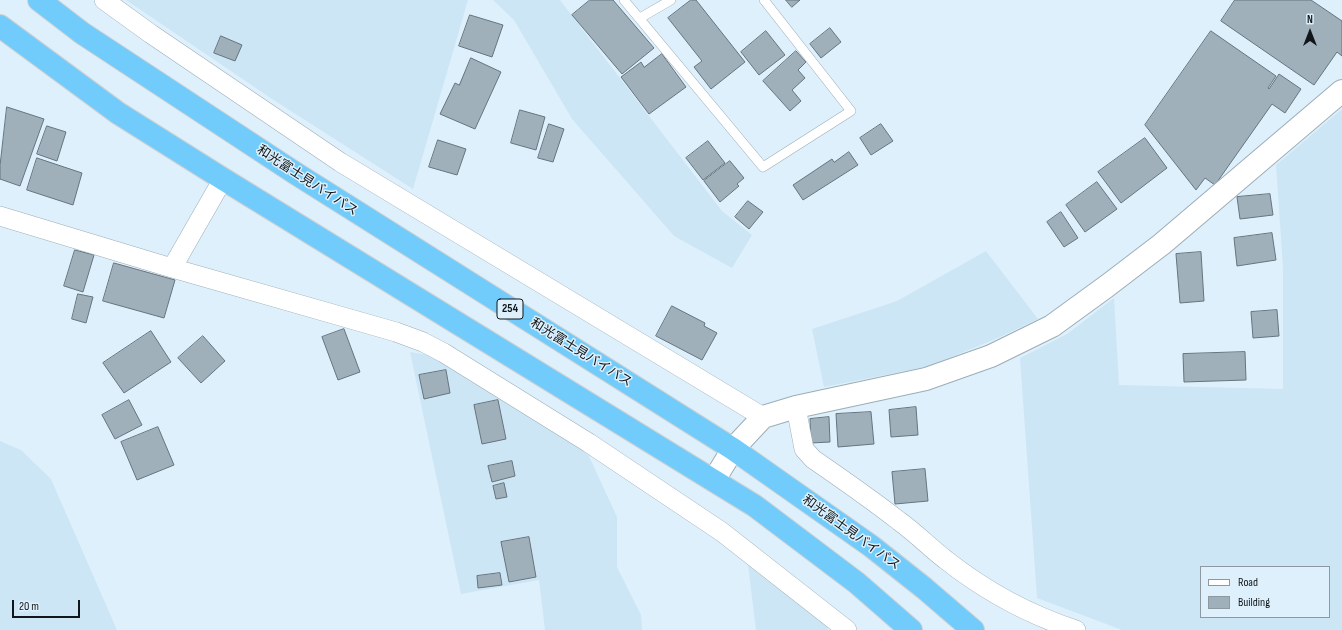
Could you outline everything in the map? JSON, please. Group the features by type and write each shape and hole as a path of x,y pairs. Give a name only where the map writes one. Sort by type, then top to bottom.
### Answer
{"highway":[{"name":"和光富士見バイパス","path":"39,0 82,33 295,173 733,449 870,546 924,588 972,630"},
{"path":"0,26 118,112 223,179 755,506 857,583 911,630"}],"street":[{"path":"104,0 151,34 340,162 763,417"},
{"path":"714,480 733,449 763,417 796,407 926,379 991,356 1052,326 1162,244 1342,91"},
{"path":"172,268 223,179"},
{"path":"0,216 172,268 396,332 423,342 444,353 588,443 722,532 847,630"},
{"path":"796,407 804,449 813,459 900,522 970,578 1010,602 1067,628"}],"lane":[{"path":"624,0 762,167 851,111 764,0"},
{"path":"640,18 671,0"}],"shaded area":[{"path":"126,0 468,0 413,189 272,99"},
{"path":"493,0 560,0 722,211 752,235 732,268 674,236 572,119 514,20"},
{"path":"1342,109 1342,630 1122,630 1037,598 1020,358 1067,334 1114,298 1119,385 1283,389 1283,268 1276,165"},
{"path":"986,251 1038,319 1000,337 930,366 824,387 812,329 897,301"},
{"path":"410,352 429,355 500,396 588,454 617,517 617,567 641,615 642,630 545,630 539,580 461,594"},
{"path":"0,441 21,450 51,479 117,630 0,630"},
{"path":"748,565 827,621 828,630 756,630"}],"building":[{"path":"590,0 613,0 654,48 622,74 572,15"},
{"path":"691,0 696,0 745,62 711,89 694,67 702,61 668,18"},
{"path":"786,0 800,0 792,7"},
{"path":"1235,0 1311,0 1342,21 1342,56 1337,52 1314,85 1221,21"},
{"path":"470,15 503,25 492,57 459,46"},
{"path":"830,28 841,42 821,58 810,44"},
{"path":"766,31 785,55 759,75 741,52"},
{"path":"1211,31 1276,76 1268,88 1269,89 1279,74 1301,89 1285,113 1272,104 1215,185 1205,178 1196,190 1145,125"},
{"path":"221,36 242,45 235,61 214,53"},
{"path":"796,51 806,62 798,70 805,78 792,90 801,101 790,111 763,81"},
{"path":"662,54 686,87 649,114 621,77 641,62 644,67"},
{"path":"471,58 501,72 475,129 440,114 455,83 459,85"},
{"path":"7,107 44,119 20,186 0,179 0,166"},
{"path":"520,110 545,117 536,150 511,143"},
{"path":"549,124 564,129 553,162 538,158"},
{"path":"881,124 893,141 871,155 860,138"},
{"path":"47,126 66,132 57,161 37,154"},
{"path":"1145,138 1167,168 1121,203 1098,172"},
{"path":"438,140 466,149 457,175 429,167"},
{"path":"708,141 725,163 703,180 686,158"},
{"path":"849,152 858,165 803,200 793,185 832,159 834,162"},
{"path":"37,158 82,173 73,205 27,190"},
{"path":"730,161 744,178 737,184 739,186 720,202 704,181"},
{"path":"1097,182 1117,209 1085,232 1066,205"},
{"path":"1270,194 1273,215 1240,219 1237,197"},
{"path":"748,201 763,212 749,229 735,217"},
{"path":"1061,212 1078,238 1064,247 1047,222"},
{"path":"1272,233 1276,260 1237,266 1234,238"},
{"path":"75,250 94,255 83,292 64,286"},
{"path":"1201,252 1204,301 1180,303 1176,254"},
{"path":"114,263 175,280 164,318 103,301"},
{"path":"78,294 93,297 86,323 72,319"},
{"path":"672,306 705,323 704,326 717,333 702,360 656,336"},
{"path":"1277,310 1279,336 1253,338 1251,312"},
{"path":"344,329 360,372 338,380 322,337"},
{"path":"151,331 171,362 124,393 103,363"},
{"path":"203,336 225,361 201,383 178,358"},
{"path":"1245,352 1246,380 1184,382 1183,354"},
{"path":"446,370 450,393 424,399 419,375"},
{"path":"129,400 142,425 115,439 102,415"},
{"path":"498,400 506,439 482,444 474,405"},
{"path":"916,407 918,435 891,437 889,410"},
{"path":"871,412 874,444 838,447 836,414"},
{"path":"829,417 830,442 811,443 810,419"},
{"path":"158,427 174,465 137,480 121,442"},
{"path":"512,461 515,476 492,482 488,466"},
{"path":"925,469 928,501 895,504 892,472"},
{"path":"504,483 507,497 496,499 493,486"},
{"path":"529,537 536,577 509,582 501,542"},
{"path":"500,573 502,585 478,588 477,576"}]}
